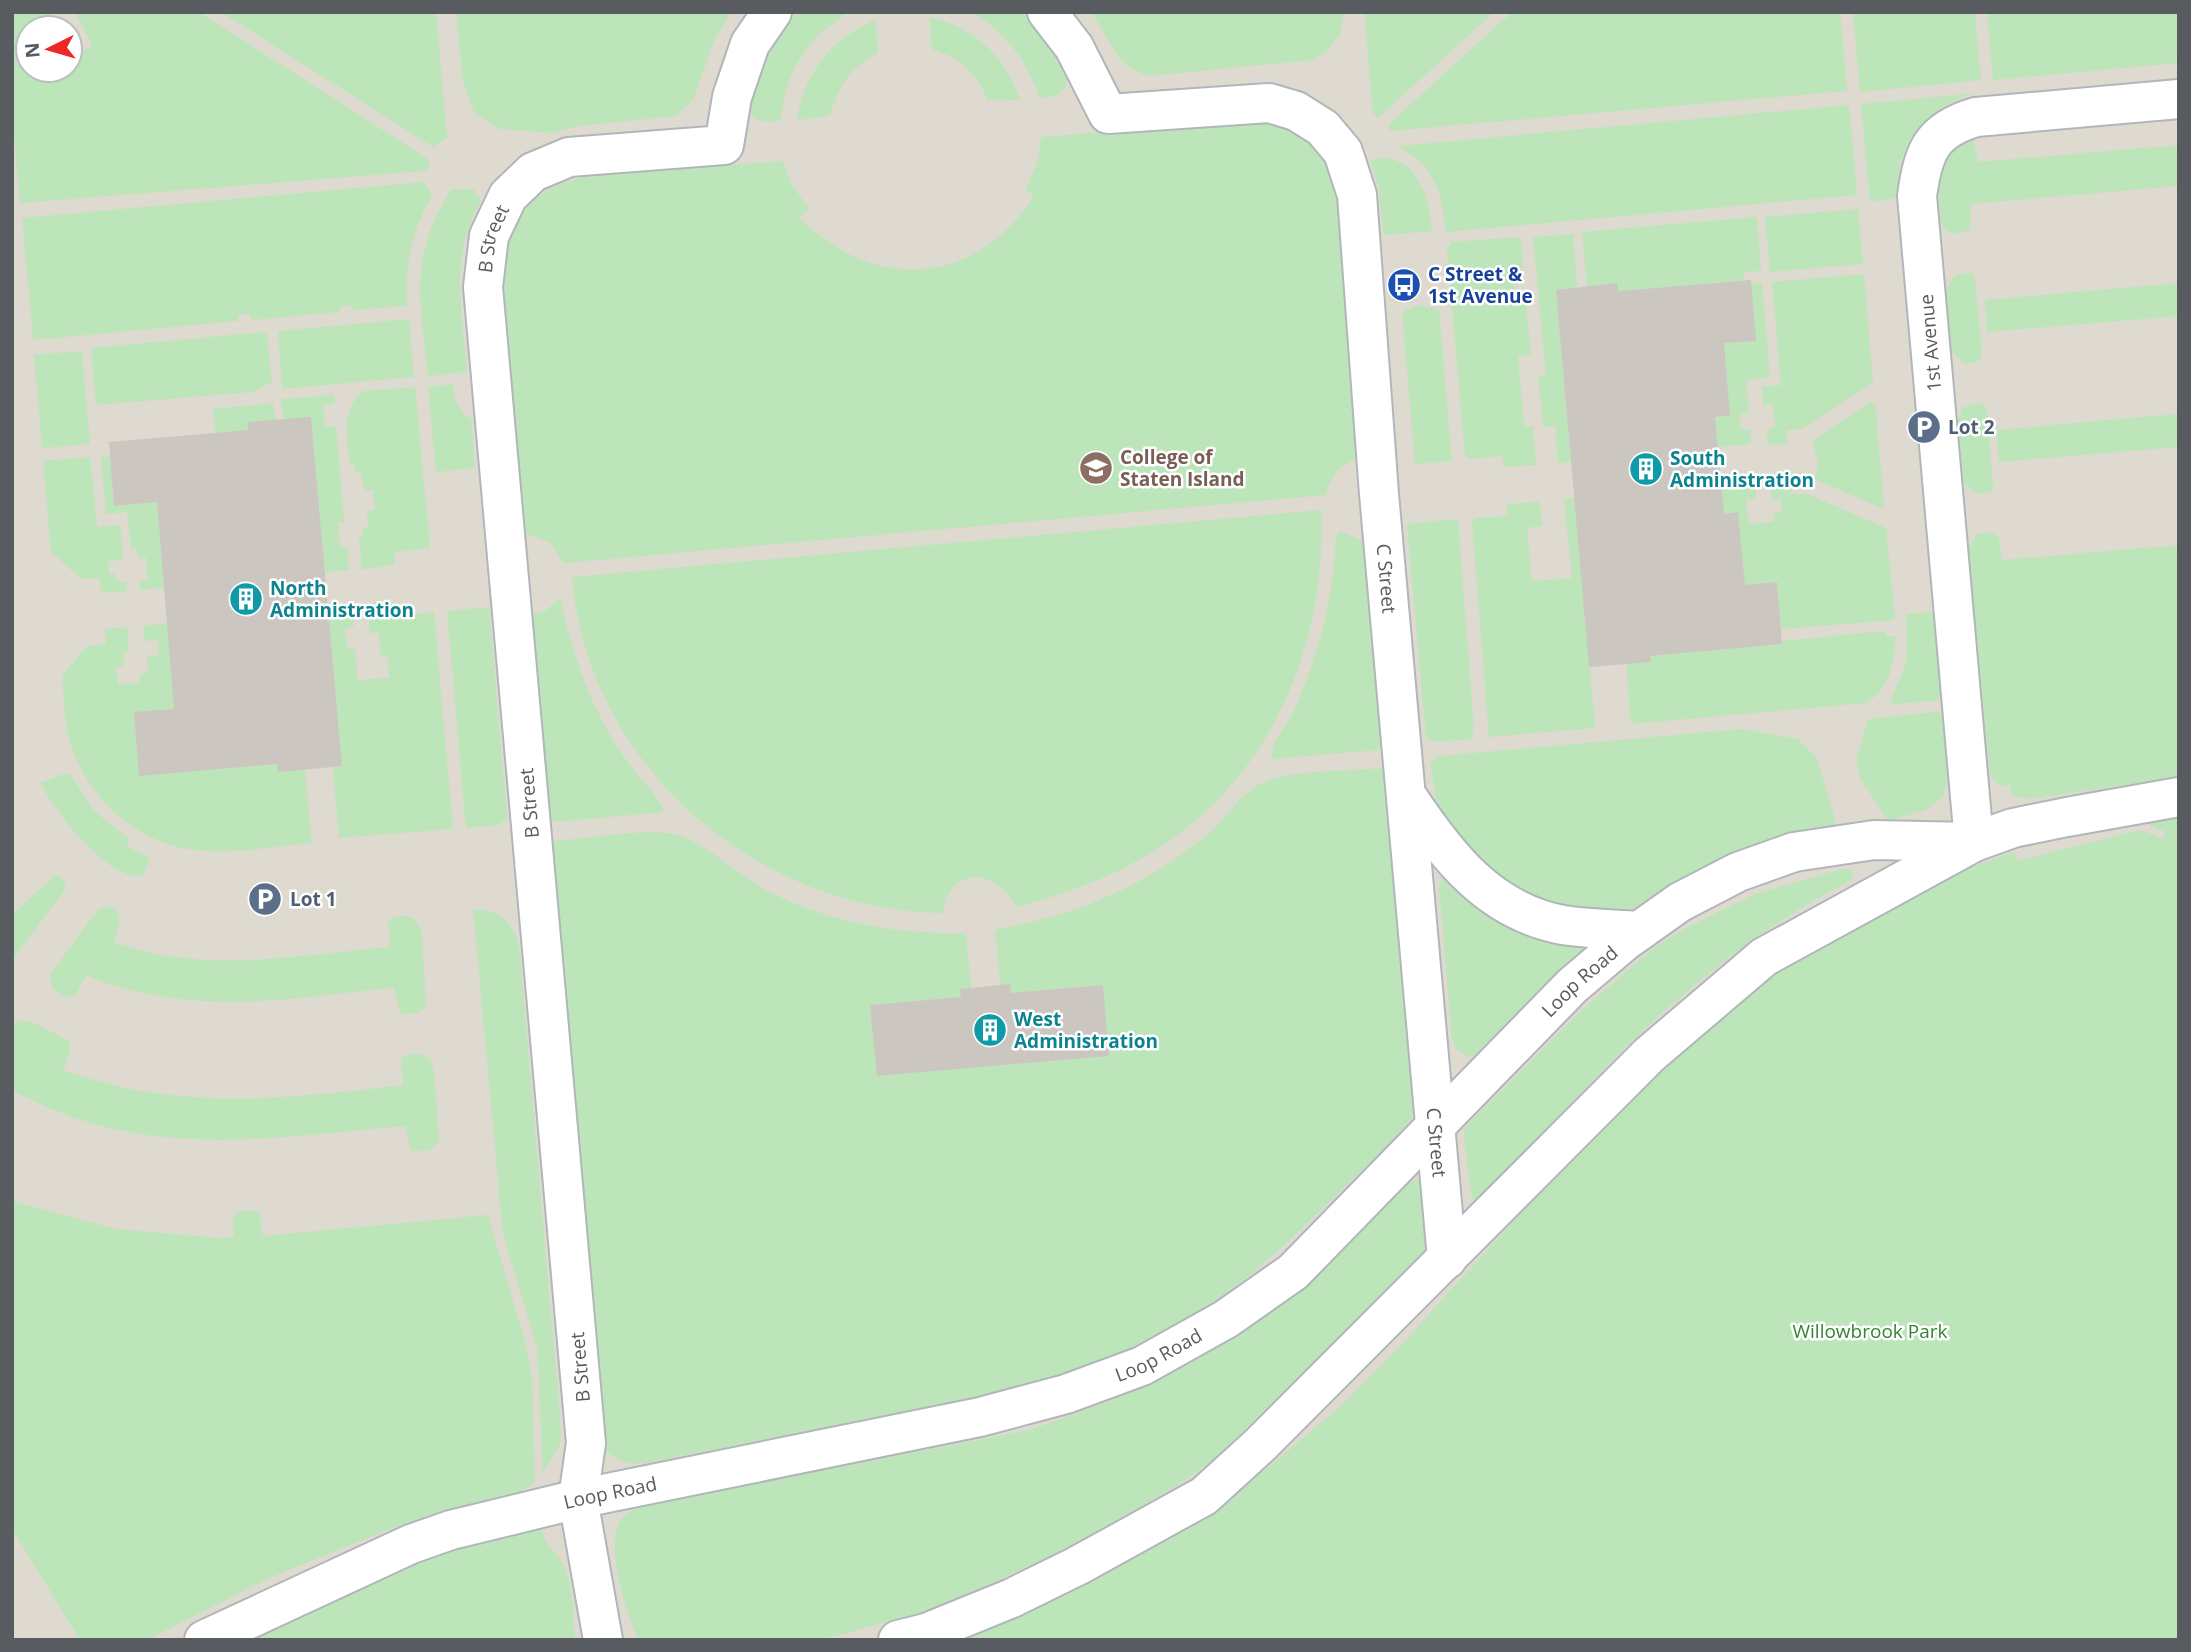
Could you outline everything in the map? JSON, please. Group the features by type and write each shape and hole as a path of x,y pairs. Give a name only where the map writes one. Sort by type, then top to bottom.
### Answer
{"street":[{"name":"B Street","path":"603,1640 578,1499 586,1443 484,287 487,249 489,236 508,196 533,172 569,157 724,145 732,97 750,44 772,12"},
{"name":"C Street","path":"1047,12 1074,47 1108,114 1269,103 1296,111 1322,128 1343,152 1357,195 1380,494 1447,1259"},
{"name":"1st Avenue","path":"1975,842 1917,196 1925,155 1938,136 1958,122 1976,117 2179,99"},
{"name":"Loop Road","path":"898,1640 926,1633 1012,1598 1204,1496 1261,1444 1649,1055 1764,957 1975,842 2013,828 2179,797"},
{"path":"1408,798 1460,869 1502,900 1530,916 1564,925 1639,931"},
{"name":"Loop Road","path":"204,1640 411,1544 451,1530 578,1499 980,1417 1066,1394 1142,1366 1226,1320 1293,1272 1572,986 1639,931 1680,902 1726,878 1794,852 1874,840 1975,842"}],"shaded area":[{"name":"College of Staten Island","path":"12,12 2179,12 2179,867 1421,1396 1085,1640 12,1640"}],"green space":[{"path":"12,12 54,12 14,14 14,84 84,84 84,50 92,45 84,29 84,14 75,12 199,12 428,159 430,167 424,171 20,203 12,113"},
{"path":"221,12 436,12 447,138 433,147"},
{"path":"456,12 731,12 714,41 694,98 676,116 578,126 551,133 499,129 474,112 463,82"},
{"path":"797,12 849,12 821,33 801,58 787,87 781,121 758,120 750,109 750,96 755,81 772,47"},
{"path":"972,12 1023,12 1058,59 1066,79 1066,87 1056,96 1039,98 1028,71 1014,49 995,29"},
{"path":"1091,12 1344,12 1340,35 1325,53 1312,60 1150,76 1139,73 1122,60"},
{"path":"1364,12 1494,12 1378,118 1373,113"},
{"path":"1512,12 1840,12 1847,91 1390,131 1389,124"},
{"path":"1853,12 1975,12 1981,80 1860,92"},
{"path":"1987,12 2179,12 2179,63 1993,80"},
{"path":"929,17 961,28 986,46 1006,70 1020,100 988,101 979,82 967,68 932,49"},
{"path":"875,20 878,53 847,78 837,95 830,116 797,120 806,87 822,59 845,37"},
{"path":"1980,93 1952,102 1928,119 1909,142 1903,156 1896,198 1870,202 1861,104"},
{"path":"1849,105 1857,195 1446,232 1435,184 1417,159 1399,146"},
{"path":"1261,120 1286,129 1307,142 1324,159 1338,184 1364,456 1349,462 1335,474 1326,495 563,563 551,543 519,531 497,262 520,213 552,187 583,177 783,161 791,183 809,209 799,217 828,242 859,259 891,268 922,269 954,263 983,248 1010,226 1034,196 1026,190 1038,160 1041,137"},
{"path":"1973,137 1978,162 2179,145 2179,186 1971,204 1970,230 1952,234 1945,229 1940,219 1938,194 1941,174 1955,149"},
{"path":"1393,159 1413,172 1424,193 1432,231 1384,235 1378,185 1370,160"},
{"path":"424,182 432,195 419,222 408,262 407,306 352,310 351,305 341,306 340,312 251,320 250,314 238,315 238,321 33,340 22,218"},
{"path":"473,189 481,201 465,242 460,284 467,372 428,376 420,280 428,237 451,190"},
{"path":"1858,209 1863,264 1770,272 1765,217"},
{"path":"1757,217 1761,271 1744,272 1745,280 1619,291 1617,283 1587,287 1582,232"},
{"path":"1573,234 1577,287 1556,290 1571,462 1558,463 1555,426 1543,427 1538,376 1546,375 1533,237"},
{"path":"1517,237 1521,240 1523,268 1512,269 1515,294 1525,294 1531,355 1518,356 1524,426 1533,426 1536,465 1504,467 1502,456 1470,459 1465,456 1447,249 1452,242"},
{"path":"1972,273 1975,279 1982,357 1976,362 1964,364 1952,351 1946,289 1955,275"},
{"path":"1864,274 1873,382 1802,429 1786,430 1787,444 1768,445 1767,429 1775,428 1773,405 1763,405 1762,387 1781,385 1772,282"},
{"path":"1762,283 1770,377 1746,381 1749,413 1739,414 1741,430 1750,429 1751,444 1716,447 1714,418 1730,416 1724,343 1755,341 1751,284"},
{"path":"2179,283 2179,316 1987,332 1985,300"},
{"path":"1419,305 1439,310 1452,461 1415,464 1402,312"},
{"path":"409,319 414,377 282,389 278,331"},
{"path":"264,332 267,335 272,382 252,392 96,405 91,348"},
{"path":"82,351 90,444 42,448 34,355"},
{"path":"453,384 455,401 466,417 471,417 475,468 436,472 428,387"},
{"path":"415,387 430,548 394,552 395,564 362,570 359,537 363,536 363,528 368,527 367,511 375,509 373,490 364,490 361,472 355,473 354,465 350,465 348,416 363,391"},
{"path":"334,395 335,404 323,405 325,427 336,426 344,522 338,523 340,547 347,547 349,570 325,572 311,418 283,420 281,399"},
{"path":"1871,402 1875,403 1884,505 1881,508 1815,479 1818,463 1812,441"},
{"path":"1980,402 1987,409 1993,488 1990,492 1978,494 1964,484 1958,420 1962,408"},
{"path":"273,403 275,420 248,430 216,433 213,409"},
{"path":"2179,414 2179,447 1999,462 1996,430"},
{"path":"90,457 97,527 120,525 123,560 108,561 109,574 116,574 117,582 126,581 127,591 101,593 99,578 81,579 51,552 43,461"},
{"path":"101,457 110,457 115,506 157,502 164,588 140,590 139,582 148,580 146,557 138,557 137,549 131,549 127,512 106,514"},
{"path":"1790,481 1791,494 1807,494 1886,528 1895,620 1781,629 1777,582 1745,585 1738,513 1722,514 1719,485 1755,483 1756,498 1746,500 1749,524 1774,522 1774,513 1782,512 1781,499 1772,499 1770,482"},
{"path":"1575,498 1595,728 1489,737 1472,523 1475,518 1507,516 1507,504 1540,502 1542,526 1527,528 1532,581 1572,578 1564,499"},
{"path":"1321,510 1320,562 1313,612 1300,662 1281,709 1256,752 1225,792 1187,827 1144,857 1082,886 1016,907 1008,894 997,885 974,877 954,886 947,897 943,913 874,905 808,886 748,855 693,815 647,766 610,709 585,646 572,577"},
{"path":"1458,519 1474,728 1471,739 1437,742 1426,739 1407,524"},
{"path":"1339,531 1366,542 1390,744 1378,750 1273,759 1275,742 1294,711 1311,669 1328,605"},
{"path":"1990,532 1999,537 2002,560 2179,545 2179,777 2031,799 2012,796 2010,785 1999,786 1990,775 1968,548 1977,534"},
{"path":"558,600 561,601 578,664 594,705 615,743 659,802 663,812 555,822 543,816 525,617 545,611"},
{"path":"396,602 398,615 434,612 453,829 339,838 333,767 342,766 328,608 352,606 354,627 345,628 347,649 355,649 358,680 389,678 388,657 381,657 379,633 370,633 368,604"},
{"path":"489,607 507,819 498,825 466,828 447,611"},
{"path":"1931,612 1935,617 1942,697 1934,701 1892,704 1891,700 1906,664 1906,614"},
{"path":"167,623 174,709 134,713 139,775 277,764 305,769 312,843 232,851 183,848 161,842 141,832 122,819 91,786 71,745 62,676 87,646 106,644 105,629 127,627 129,651 123,652 124,666 116,667 118,684 140,683 140,674 148,673 147,657 159,655 158,640 145,641 143,626"},
{"path":"1885,631 1886,636 1895,636 1890,674 1881,690 1866,703 1631,724 1626,664 1650,662 1650,656"},
{"path":"1936,712 1944,714 1948,768 1944,796 1926,810 1888,821 1860,778 1856,762 1868,719"},
{"path":"1742,729 1798,739 1817,758 1838,830 1622,912 1583,912 1504,888 1449,828 1436,799 1430,762 1440,756"},
{"path":"1380,768 1393,773 1419,1103 1406,1126 1388,1146 1277,1252 1230,1290 1153,1337 1098,1362 1013,1391 651,1462 628,1463 610,1455 600,1442 546,847 555,841 617,834 650,832 678,835 707,850 759,886 833,917 886,928 966,933 971,988 961,997 871,1005 877,1076 1109,1056 1103,985 1011,993 1010,985 1000,985 995,930 1079,908 1154,873 1202,839 1247,793 1264,782 1305,773"},
{"path":"64,774 71,775 94,811 129,839 127,846 150,859 143,875 129,875 99,857 57,810 40,783"},
{"name":"Willowbrook Park","path":"2179,817 2179,1640 961,1640 1116,1569 1201,1517 1274,1463 1344,1403 1404,1342 1613,1111 1788,959 1937,879 2014,852 2017,861 2140,830 2164,839 2165,831 2156,829 2147,822"},
{"path":"1842,869 1852,870 1853,877 1849,881 1795,912 1697,983 1609,1064 1485,1198 1472,1199 1465,1127 1584,1008 1656,946 1688,927 1755,894"},
{"path":"60,876 66,883 64,891 12,960 12,915 53,877"},
{"path":"1443,876 1588,945 1480,1052 1469,1057 1457,1050 1452,1039 1439,886"},
{"path":"106,907 116,910 120,921 114,942 181,958 216,960 286,958 390,947 388,922 397,916 412,918 422,933 426,1006 418,1013 400,1014 394,987 277,1000 199,1001 123,988 86,975 76,995 62,995 51,986 51,973 98,910"},
{"path":"473,909 497,914 503,918 513,929 519,945 561,1429 560,1444 543,1473 537,1348 503,1234"},
{"path":"20,1020 34,1023 69,1041 71,1048 63,1070 148,1092 190,1097 274,1097 403,1085 401,1059 419,1054 430,1059 434,1070 439,1141 430,1150 411,1151 405,1126 303,1136 205,1140 109,1128 61,1113 12,1090 12,1025"},
{"path":"1415,1180 1421,1182 1429,1253 1248,1435 1175,1487 1060,1552 936,1608 821,1640 639,1640 624,1600 615,1550 618,1525 632,1510 1033,1429 1123,1395 1209,1352 1261,1315 1310,1273 1403,1185"},
{"path":"12,1201 116,1229 219,1238 234,1237 233,1218 239,1211 259,1211 263,1236 488,1215 524,1338 532,1376 535,1483 520,1492 387,1530 269,1578 147,1640 80,1640 12,1529"},
{"path":"542,1528 547,1543 561,1561 568,1579 575,1640 229,1640 358,1583 459,1548"}],"building":[{"name":"South Administration","path":"1751,280 1756,341 1724,343 1730,416 1715,417 1724,514 1738,512 1745,585 1777,582 1782,644 1650,656 1651,662 1589,667 1556,290 1617,283 1619,291"},
{"name":"North Administration","path":"311,417 342,766 278,772 277,764 139,776 134,712 174,709 157,502 114,506 109,442 248,430 248,422"},
{"name":"West Administration","path":"1010,984 1011,993 1103,985 1109,1056 877,1076 870,1005 961,997 960,989"}],"place":[{"name":"C Street & 1st Avenue","path":"1404,285"},
{"name":"Lot 2","path":"1924,427"},
{"name":"College of Staten Island","path":"1096,468"},
{"name":"South Administration","path":"1646,469"},
{"name":"North Administration","path":"246,599"},
{"name":"Lot 1","path":"265,899"},
{"name":"West Administration","path":"990,1030"}]}
